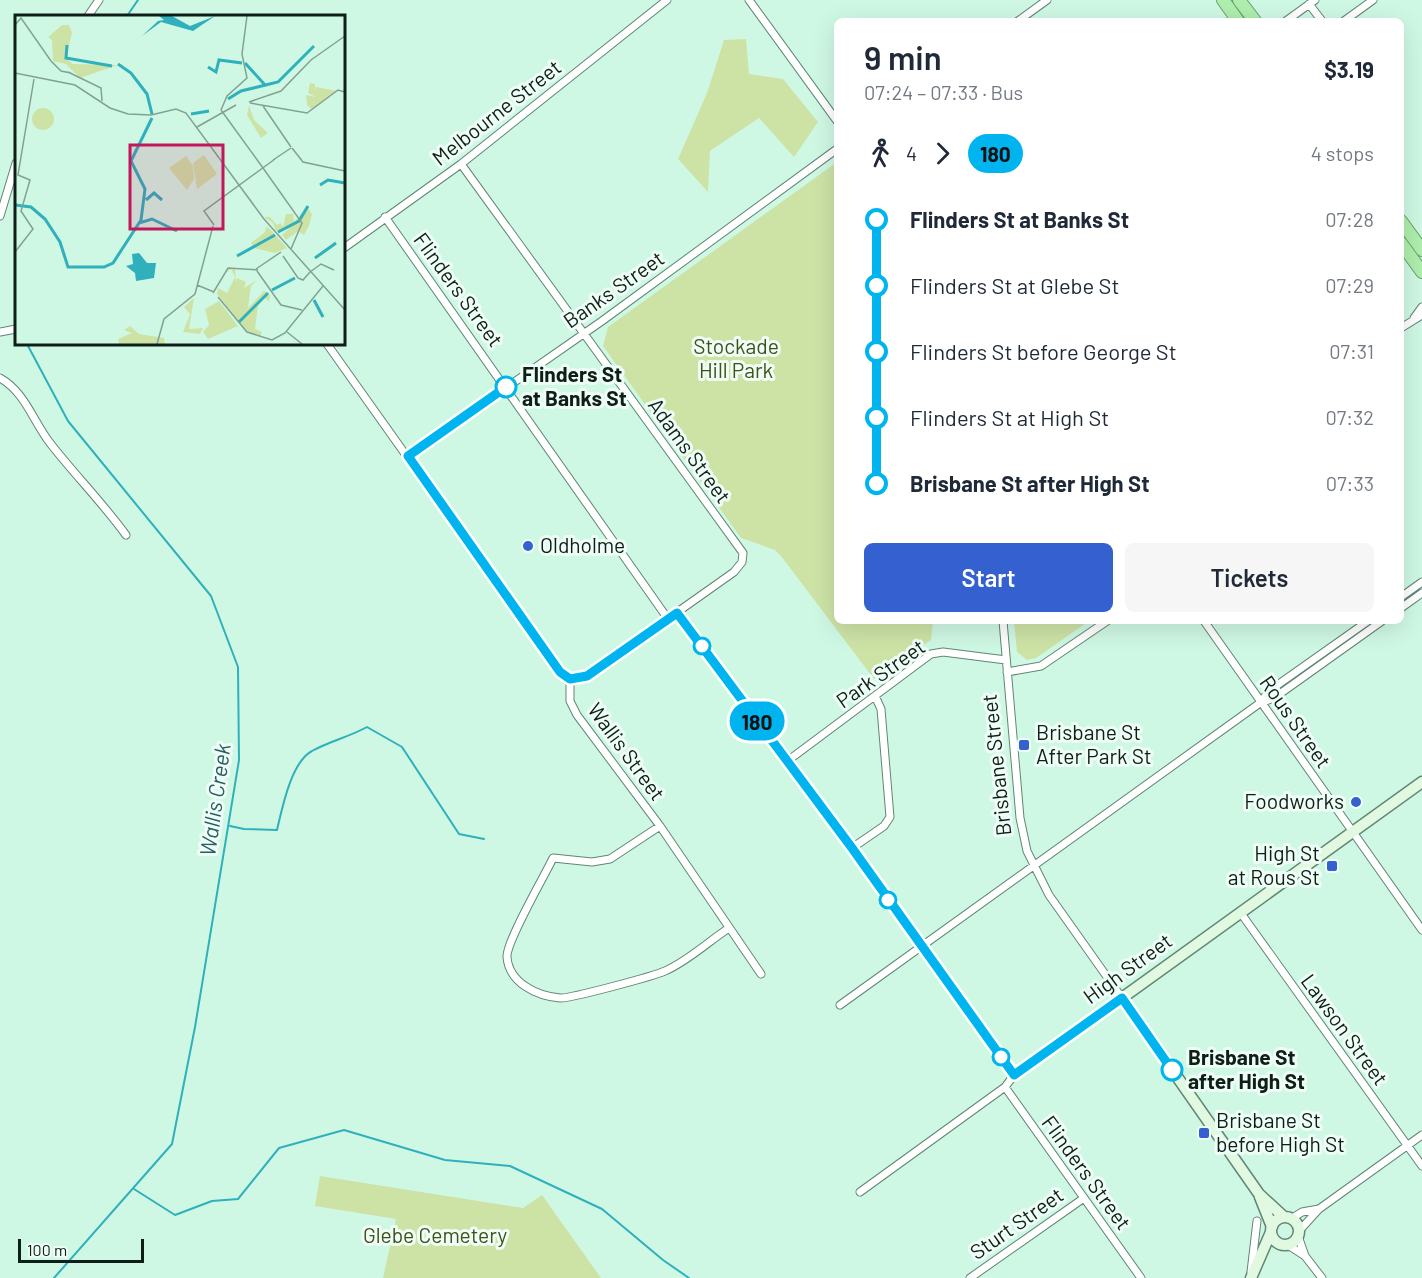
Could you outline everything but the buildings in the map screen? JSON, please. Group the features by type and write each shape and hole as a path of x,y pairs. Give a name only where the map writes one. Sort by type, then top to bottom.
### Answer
{"highway":[{"path":"1223,0 1236,18"},
{"path":"1239,0 1253,18"},
{"path":"1404,225 1422,250"},
{"path":"1404,247 1422,272"}],"main road":[{"name":"High Street","path":"1122,998 1422,782"},
{"name":"Brisbane Street","path":"1122,998 1259,1194 1288,1218"},
{"name":"Brisbane Street","path":"1259,1194 1271,1230"},
{"path":"1251,1278 1276,1220 1288,1218 1299,1233 1285,1245 1261,1256"},
{"path":"1271,1230 1275,1240 1285,1245"}],"street":[{"path":"89,15 99,0"},
{"name":"Melbourne Street","path":"345,247 461,164 667,0"},
{"path":"749,0 834,117"},
{"path":"1021,18 1047,0"},
{"path":"1348,18 1373,0"},
{"path":"1290,18 1312,2 1320,18"},
{"name":"Banks Street","path":"408,456 602,321 834,151"},
{"name":"Adams Street","path":"461,164 743,553 742,562 734,572 677,613"},
{"path":"0,216 15,166"},
{"name":"Flinders Street","path":"385,217 668,619"},
{"path":"1404,326 1414,318 1422,307"},
{"path":"1414,318 1422,315"},
{"path":"0,332 15,329"},
{"path":"328,345 560,672 570,679 587,676 677,613 852,848 1014,1075"},
{"path":"0,378 16,390 50,443 101,501 126,535"},
{"path":"1404,595 1422,582"},
{"path":"1404,606 1422,593"},
{"name":"Brisbane Street","path":"1003,624 1020,818 1034,866 1049,895 1122,998"},
{"path":"1007,672 1041,666 1103,624"},
{"name":"Rous Street","path":"1206,624 1422,930"},
{"path":"1260,703 1269,691 1364,624"},
{"path":"840,1005 1260,703 1274,698 1378,624"},
{"name":"Park Street","path":"786,762 931,654 943,651 1006,660"},
{"name":"Wallis Street","path":"570,679 570,701 577,714 660,826 761,974"},
{"path":"852,848 884,826 890,817 881,709 875,696"},
{"path":"660,826 610,859 592,862 553,858 532,902 513,933 507,956 515,976 530,992 562,999 666,971 729,928"},
{"name":"Lawson Street","path":"1240,912 1422,1166"},
{"name":"High Street","path":"860,1192 1005,1087 1014,1075 1122,998"},
{"name":"Flinders Street","path":"1005,1087 1141,1278"},
{"path":"1322,1278 1305,1256 1299,1233 1319,1209 1422,1135"},
{"name":"Sturt Street","path":"970,1278 1084,1198"},
{"path":"1288,1218 1302,1212 1319,1209"},
{"path":"1251,1278 1251,1256 1257,1221"},
{"path":"1285,1245 1305,1256"}],"green space":[{"path":"746,39 749,74 783,79 818,122 794,157 759,118 710,151 708,192 678,159 707,93 724,40"},
{"name":"Stockade Hill Park","path":"834,164 834,624 933,624 931,640 874,679 781,556 775,550 741,538 603,346 608,327"},
{"path":"1014,624 1085,624 1036,658 1027,660 1017,652"},
{"name":"Glebe Cemetery","path":"320,1176 523,1208 542,1195 601,1278 383,1278 396,1219 315,1206"}],"waterway":[{"name":"Wallis Creek","path":"128,15 138,0"},
{"name":"Wallis Creek","path":"28,345 68,421 211,596 238,667 239,760 195,1027 172,1144 54,1278"},
{"path":"230,826 244,829 277,830 288,787 298,765 312,751 367,727 402,747 459,834 484,839"},
{"path":"134,1189 175,1215 212,1201 238,1199 279,1148 344,1130 445,1160 510,1166 602,1209 663,1260 689,1278"}],"bus line":[{"name":"180","path":"506,387 408,456 560,672 570,679 587,676 677,613 852,848 1014,1075 1122,998 1172,1070"}],"place":[{"name":"Flinders St at Banks St","path":"506,387"},
{"name":"Oldholme","path":"528,546"},
{"name":"Brisbane St After Park St","path":"1024,745"},
{"name":"Foodworks","path":"1356,802"},
{"name":"High St at Rous St","path":"1332,866"},
{"name":"Brisbane St after High St","path":"1172,1070"},
{"name":"Brisbane St before High St","path":"1204,1133"}]}
